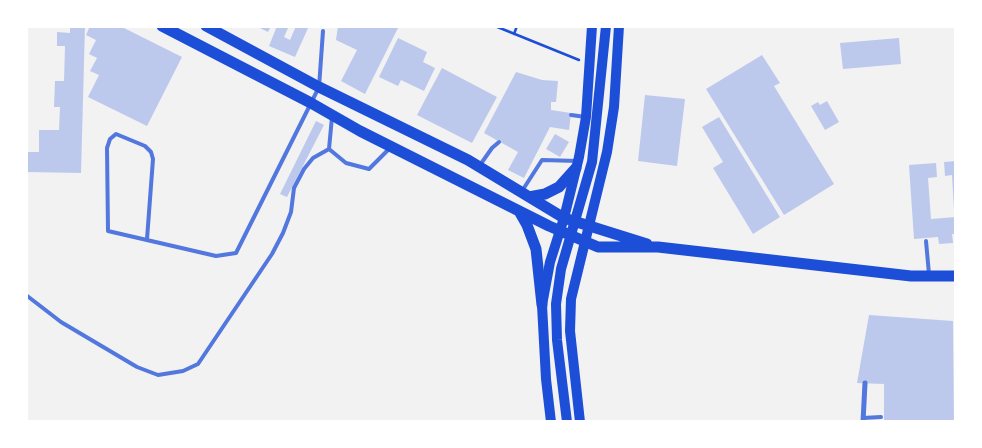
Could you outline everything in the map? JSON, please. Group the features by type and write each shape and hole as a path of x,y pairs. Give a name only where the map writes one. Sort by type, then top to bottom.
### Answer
{"main road":[{"path":"162,26 518,211 558,231 598,247 658,247 911,276 956,276"},
{"path":"542,306 550,262 558,231 564,218 578,162 586,117 592,26"},
{"path":"567,422 557,340 556,304 561,269 592,162 606,26"},
{"path":"580,422 570,331 571,299 606,158 614,107 619,26"},
{"path":"211,28 319,87 479,167 564,218 658,247"},
{"path":"578,162 594,166 600,164 606,158"},
{"path":"525,195 545,194 559,187 578,162"},
{"path":"518,211 527,225 534,243 538,266 551,422"},
{"path":"542,306 548,302 558,300 566,304 571,311"}],"street":[{"path":"863,420 865,383"}],"lane":[{"path":"147,240 153,158 151,152 145,146 116,134 110,139 107,148 108,231 216,256 236,253 319,87 323,31"},
{"path":"329,149 332,115"},
{"path":"571,115 586,117"},
{"path":"479,167 492,148 499,142"},
{"path":"329,149 346,163 369,169 391,146"},
{"path":"26,296 61,322 137,367 158,375 182,371 198,364 272,254 291,212 294,188 304,168 313,158 329,149"},
{"path":"525,195 542,160 578,162"},
{"path":"926,241 929,276"},
{"path":"863,420 881,417"}],"path":[{"path":"494,26 590,64"},
{"path":"514,34 517,26"}],"building":[{"path":"70,26 85,26 81,173 26,172 26,152 39,152 39,130 59,130 60,107 54,107 55,81 64,81 65,46 57,46 57,32 70,33"},
{"path":"90,26 120,26 182,57 147,126 88,97 99,75 90,71 97,58 89,54 96,40 86,35"},
{"path":"256,26 271,26 268,32"},
{"path":"277,26 289,26 284,37 290,40 296,26 309,26 295,57 269,46"},
{"path":"338,26 399,26 365,94 341,81 357,50 336,40"},
{"path":"398,38 427,52 423,62 435,68 424,91 401,80 398,86 379,77"},
{"path":"899,38 901,64 843,69 840,43"},
{"path":"762,55 780,83 774,86 834,184 784,215 706,89"},
{"path":"442,68 497,97 472,143 417,115"},
{"path":"516,72 542,80 558,81 556,102 551,102 551,110 571,113 569,130 550,127 524,178 508,170 518,152 484,133"},
{"path":"645,95 685,99 677,166 638,161"},
{"path":"827,101 839,122 825,130 811,106 818,102 820,105"},
{"path":"719,117 780,217 753,234 713,168 723,162 702,127"},
{"path":"316,121 324,125 287,197 280,194"},
{"path":"555,134 569,142 560,157 546,149"},
{"path":"956,161 956,209 954,209 952,175 945,176 944,162"},
{"path":"936,163 937,177 928,178 931,219 956,217 956,234 952,234 953,243 939,244 938,237 914,239 909,165"},
{"path":"869,315 953,321 954,422 884,422 884,384 857,383"}]}
